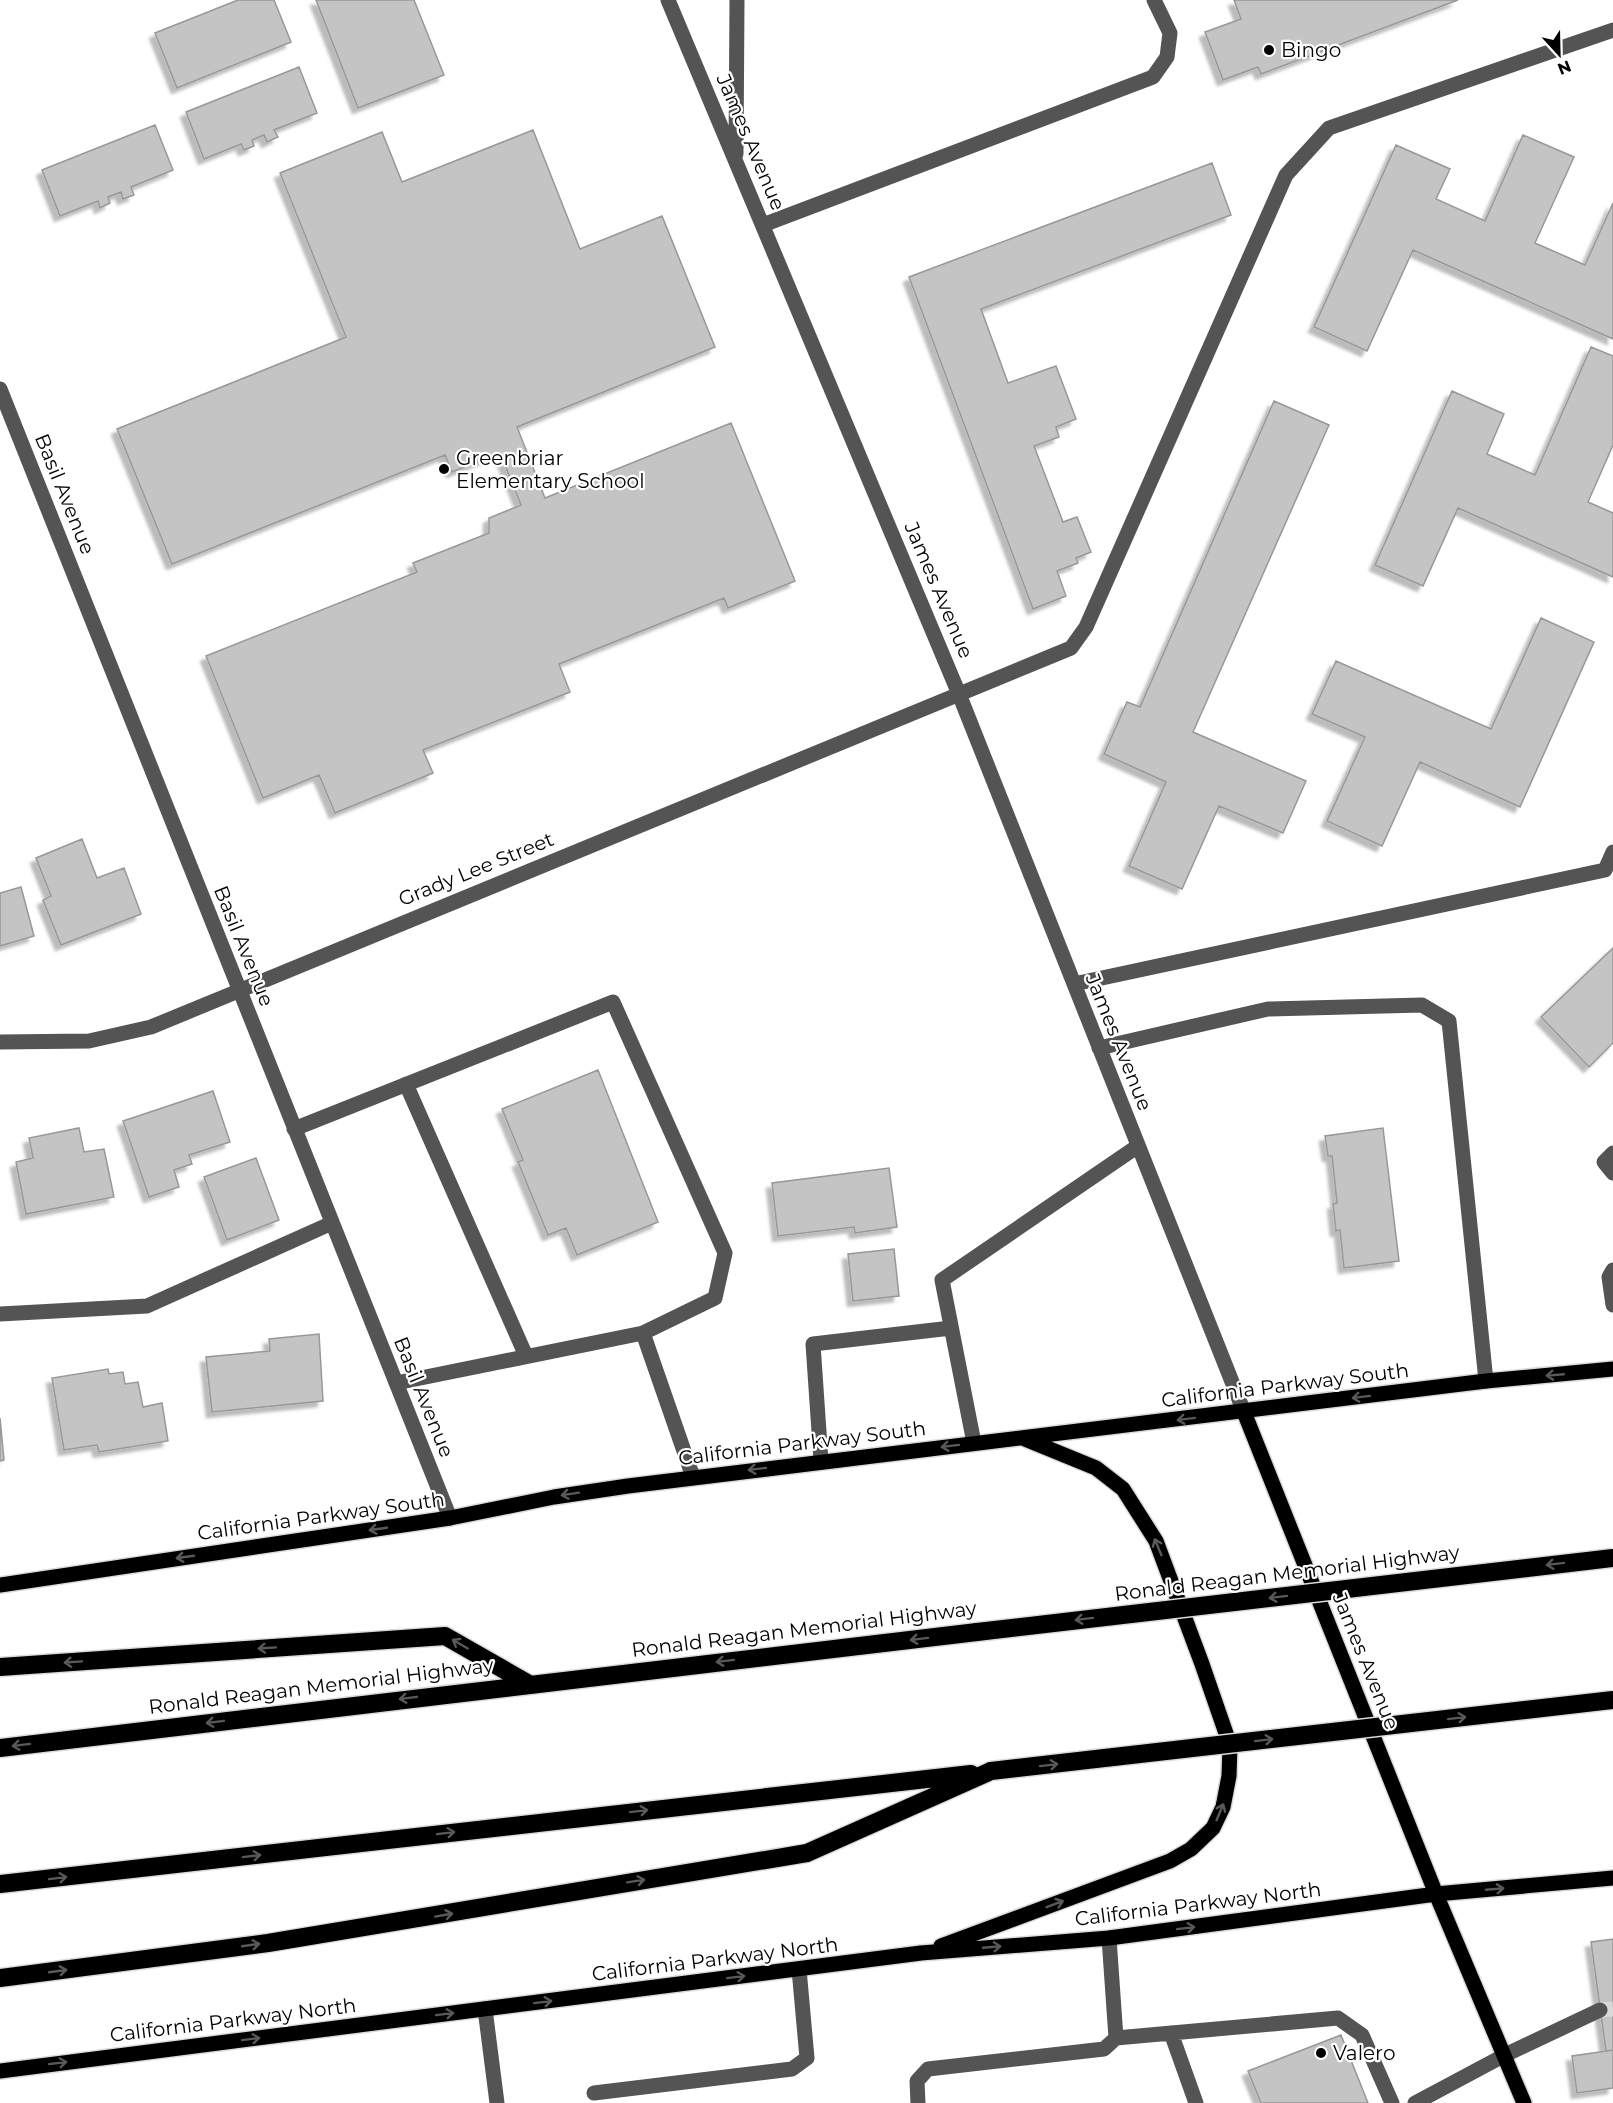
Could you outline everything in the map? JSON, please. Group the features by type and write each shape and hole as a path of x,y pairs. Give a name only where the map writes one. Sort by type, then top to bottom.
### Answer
{"highway":[{"name":"Ronald Reagan Memorial Highway","path":"0,1748 1613,1557"},
{"path":"0,1667 445,1636 529,1684"},
{"path":"0,1884 1613,1700"},
{"path":"0,1978 268,1943 807,1853 991,1771"}],"main road":[{"name":"California Parkway South","path":"0,1585 450,1518 554,1497 693,1477 1486,1381 1613,1369"},
{"name":"James Avenue","path":"1244,1412 1436,1894 1524,2103"},
{"path":"921,1953 1170,1861 1191,1850 1213,1828 1223,1807 1229,1776 1230,1745 1203,1664 1156,1541 1123,1489 1096,1468 1022,1438"},
{"name":"California Parkway North","path":"0,2070 921,1953 1109,1938 1436,1894 1613,1878"}],"street":[{"name":"James Avenue","path":"668,0 959,694 1244,1412"},
{"path":"736,163 737,0"},
{"path":"763,225 1153,77 1167,57 1170,33 1154,0"},
{"name":"Grady Lee Street","path":"0,1042 89,1041 150,1027 1071,648 1086,627 1286,175 1329,128 1613,30"},
{"name":"Basil Avenue","path":"0,389 450,1518"},
{"path":"1074,984 1605,870 1613,852"},
{"path":"294,1129 613,1002 725,1253 715,1298 643,1333 396,1383"},
{"path":"1099,1048 1268,1009 1422,1005 1449,1021 1486,1381"},
{"path":"406,1084 526,1356"},
{"path":"974,1443 942,1280 1138,1146"},
{"path":"1613,1153 1604,1162 1613,1173"},
{"path":"0,1314 147,1306 332,1223"},
{"path":"1613,1270 1609,1277 1613,1305"},
{"path":"821,1461 813,1344 951,1328"},
{"path":"643,1333 693,1477"},
{"path":"1109,1938 1116,2038"},
{"path":"594,2093 792,2069 807,2058 799,1969"},
{"path":"485,2009 497,2103"},
{"path":"1415,2103 1505,2055 1600,2010"},
{"path":"918,2103 917,2081 928,2069 1104,2049 1116,2038 1338,2018 1362,2035 1392,2103"},
{"path":"1171,2033 1196,2103"}],"building":[{"path":"238,0 274,0 291,42 177,88 155,33"},
{"path":"316,0 414,0 444,75 358,108"},
{"name":"Bingo","path":"1234,0 1458,0 1261,74 1258,67 1223,80 1205,32 1241,19"},
{"path":"299,67 317,113 274,130 278,137 267,142 264,135 252,140 254,146 244,150 241,144 204,159 186,112"},
{"path":"155,125 173,170 131,187 134,195 123,199 121,192 108,197 110,203 100,208 98,201 60,216 42,170"},
{"path":"533,130 580,249 662,216 715,347 517,427 545,498 731,423 795,581 728,608 724,598 559,664 570,692 423,750 433,773 335,813 319,775 263,798 206,656 417,572 413,563 489,533 489,518 521,505 500,453 452,472 445,455 172,564 117,429 346,337 280,173 382,132 402,182"},
{"path":"1523,135 1574,157 1535,243 1585,265 1613,203 1613,339 1413,250 1367,351 1314,327 1396,145 1450,169 1436,199 1485,221"},
{"path":"1212,163 1231,215 981,309 1008,383 1056,366 1076,419 1056,427 1059,437 1034,446 1063,522 1077,517 1091,552 1076,558 1078,563 1057,571 1066,596 1033,609 909,277"},
{"path":"1591,347 1613,356 1613,445 1588,502 1613,513 1613,577 1458,508 1423,586 1375,565 1452,391 1504,414 1487,454 1535,475"},
{"path":"1274,401 1329,425 1193,732 1306,781 1283,833 1219,806 1182,889 1129,866 1166,782 1104,754 1127,702 1140,707"},
{"path":"1541,618 1594,642 1520,807 1420,762 1382,846 1327,821 1365,737 1312,714 1336,661 1491,729"},
{"path":"82,839 97,878 124,868 141,914 61,945 43,900 51,896 36,858"},
{"path":"21,887 34,936 0,946 0,893"},
{"path":"1613,948 1613,1043 1589,1067 1541,1017"},
{"path":"598,1070 658,1222 577,1255 566,1228 548,1235 518,1162 523,1160 502,1109"},
{"path":"213,1091 230,1142 189,1155 192,1164 174,1170 179,1187 149,1197 123,1121"},
{"path":"79,1128 84,1152 104,1149 114,1197 26,1214 16,1162 33,1158 29,1138"},
{"path":"1383,1128 1399,1261 1344,1268 1340,1230 1336,1231 1333,1204 1337,1203 1332,1156 1328,1156 1325,1136"},
{"path":"256,1158 279,1220 227,1240 204,1177"},
{"path":"889,1168 897,1227 855,1233 854,1227 778,1236 772,1183"},
{"path":"894,1249 899,1296 853,1301 848,1254"},
{"path":"319,1334 323,1401 212,1412 206,1357 270,1351 269,1339"},
{"path":"108,1369 109,1374 123,1372 125,1384 138,1382 143,1407 162,1403 168,1441 99,1452 97,1445 64,1450 52,1378"},
{"path":"0,1418 4,1460 0,1461"},
{"path":"1613,1939 1613,2050 1606,2051 1591,1942"},
{"name":"Valero","path":"1341,2035 1368,2103 1261,2103 1248,2071"},
{"path":"1613,2050 1613,2088 1577,2093 1572,2056"}],"tunnel":[{"path":"1600,2010 1613,2009"}],"place":[{"name":"Bingo","path":"1269,50"},
{"name":"Greenbriar Elementary School","path":"444,469"},
{"name":"Valero","path":"1321,2053"}]}
